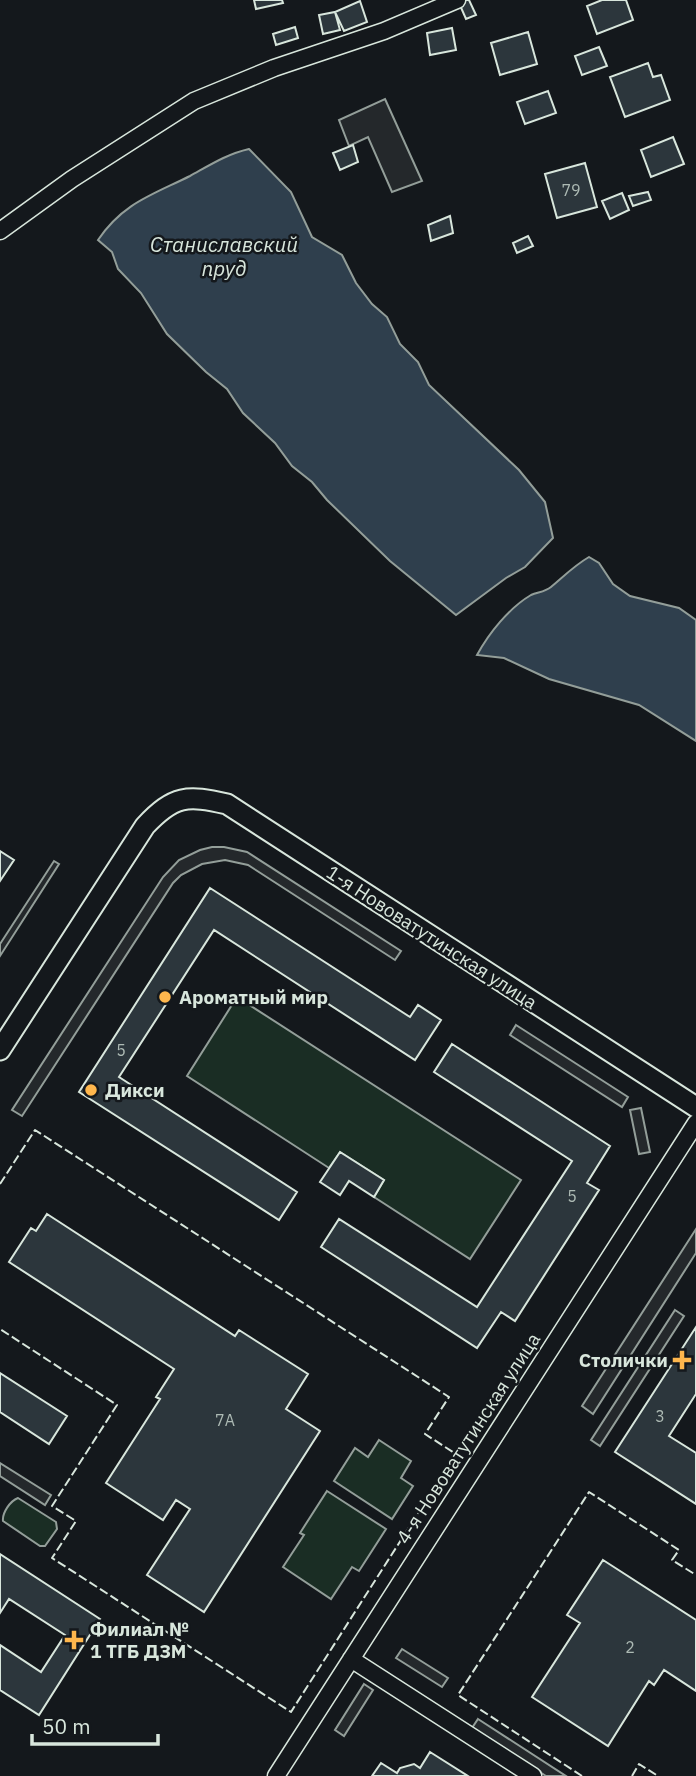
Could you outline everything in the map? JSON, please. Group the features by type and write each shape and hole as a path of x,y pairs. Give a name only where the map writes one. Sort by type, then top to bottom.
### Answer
{"street":[{"path":"0,230 72,179 194,101 274,68 384,31 457,0"},
{"name":"1-я Нововатутинская улица","path":"0,1050 145,826 160,809 180,800 196,797 227,804 696,1107"},
{"name":"4-я Нововатутинская улица","path":"276,1776 696,1123"},
{"path":"351,1659 533,1776"}],"green space":[{"path":"237,997 521,1180 470,1259 374,1197 384,1180 340,1152 329,1168 187,1076"},
{"path":"379,1440 411,1461 401,1478 413,1486 392,1519 334,1481 355,1448 368,1457"},
{"path":"327,1491 386,1529 359,1571 352,1567 331,1599 283,1567 304,1535 300,1533"},
{"path":"18,1498 56,1522 57,1529 45,1546 40,1546 3,1521 7,1508"}],"shaded area":[{"path":"385,99 422,181 392,192 368,137 349,146 339,120"},
{"path":"212,847 247,852 401,951 395,960 248,865 225,860 202,864 181,875 173,883 22,1116 12,1110 163,877 179,860"},
{"path":"54,861 59,864 0,956 0,944"},
{"path":"516,1025 628,1097 622,1107 510,1035"},
{"path":"641,1108 650,1152 639,1154 630,1110"},
{"path":"696,1229 696,1253 593,1414 582,1406"},
{"path":"675,1310 684,1316 600,1446 591,1440"},
{"path":"0,1463 51,1495 45,1505 0,1476"},
{"path":"402,1649 448,1678 442,1687 396,1658"},
{"path":"364,1684 373,1690 344,1736 335,1730"},
{"path":"478,1719 566,1776 546,1776 472,1728"}],"water":[{"name":"Станиславский пруд","path":"249,149 291,192 312,237 342,255 356,283 372,304 387,317 400,344 418,362 429,385 519,470 545,502 553,538 525,567 456,615 390,561 312,482 292,466 275,443 243,413 227,389 167,334 141,293 118,269 112,252 98,240 118,217 139,201 219,160"},
{"path":"589,557 599,563 613,584 630,596 679,608 696,620 696,741 639,705 549,679 504,658 477,655 487,638 515,607 531,595 549,589"}],"building":[{"path":"254,0 282,0 283,3 256,9"},
{"path":"469,0 476,15 466,19 459,3"},
{"path":"602,0 626,0 633,20 597,34 587,6"},
{"path":"360,1 367,22 344,31 335,12"},
{"path":"335,12 340,30 323,34 319,15"},
{"path":"295,27 298,38 276,45 273,34"},
{"path":"452,28 456,50 430,55 427,33"},
{"path":"528,32 537,64 500,75 491,43"},
{"path":"599,47 607,66 582,75 575,56"},
{"path":"648,63 653,77 661,75 670,100 625,117 610,77"},
{"path":"548,91 556,113 525,124 517,102"},
{"path":"673,137 684,164 651,177 641,150"},
{"path":"353,145 358,162 340,170 333,153"},
{"path":"585,163 597,207 557,218 545,174"},
{"path":"648,192 651,200 633,206 629,196"},
{"path":"622,193 629,210 610,219 602,201"},
{"path":"450,216 453,233 431,241 428,225"},
{"path":"528,236 533,246 517,253 513,243"},
{"path":"0,851 14,860 0,881"},
{"path":"0,851 14,860 0,881"},
{"path":"210,888 410,1017 418,1005 441,1020 415,1060 214,930 119,1077 297,1192 279,1220 79,1092"},
{"path":"452,1044 610,1146 587,1183 599,1190 515,1321 501,1312 477,1348 321,1247 339,1219 477,1307 572,1161 434,1072"},
{"path":"340,1152 384,1180 374,1197 349,1181 340,1195 320,1182"},
{"path":"47,1214 235,1336 239,1330 308,1374 286,1409 320,1431 204,1612 147,1575 190,1509 176,1500 163,1520 106,1483 160,1399 156,1397 174,1369 9,1262 31,1228 36,1231"},
{"path":"696,1327 696,1394 669,1436 696,1453 696,1504 615,1452"},
{"path":"0,1373 67,1416 49,1444 0,1412"},
{"name":"Филиал № 1 ТГБ ДЗМ","path":"0,1554 100,1619 39,1715 0,1690 0,1645 41,1672 65,1635 9,1599 0,1613"},
{"path":"603,1560 696,1620 696,1691 664,1670 654,1685 649,1681 608,1746 532,1697 580,1623 567,1615"},
{"path":"430,1752 468,1776 372,1776 381,1763 397,1773 400,1768 414,1764 420,1768"}],"fence":[{"path":"0,1184 35,1130 449,1397 425,1434 456,1454 291,1712 52,1558 76,1521 52,1506 117,1405 0,1329"},
{"path":"582,1776 458,1695 589,1492 679,1550 672,1560 696,1575"},
{"path":"632,1776 639,1764 658,1776"}],"place":[{"name":"Ароматный мир","path":"165,997"},
{"name":"Дикси","path":"91,1090"},
{"name":"Столички","path":"682,1360"},
{"name":"Филиал № 1 ТГБ ДЗМ","path":"74,1640"}]}
